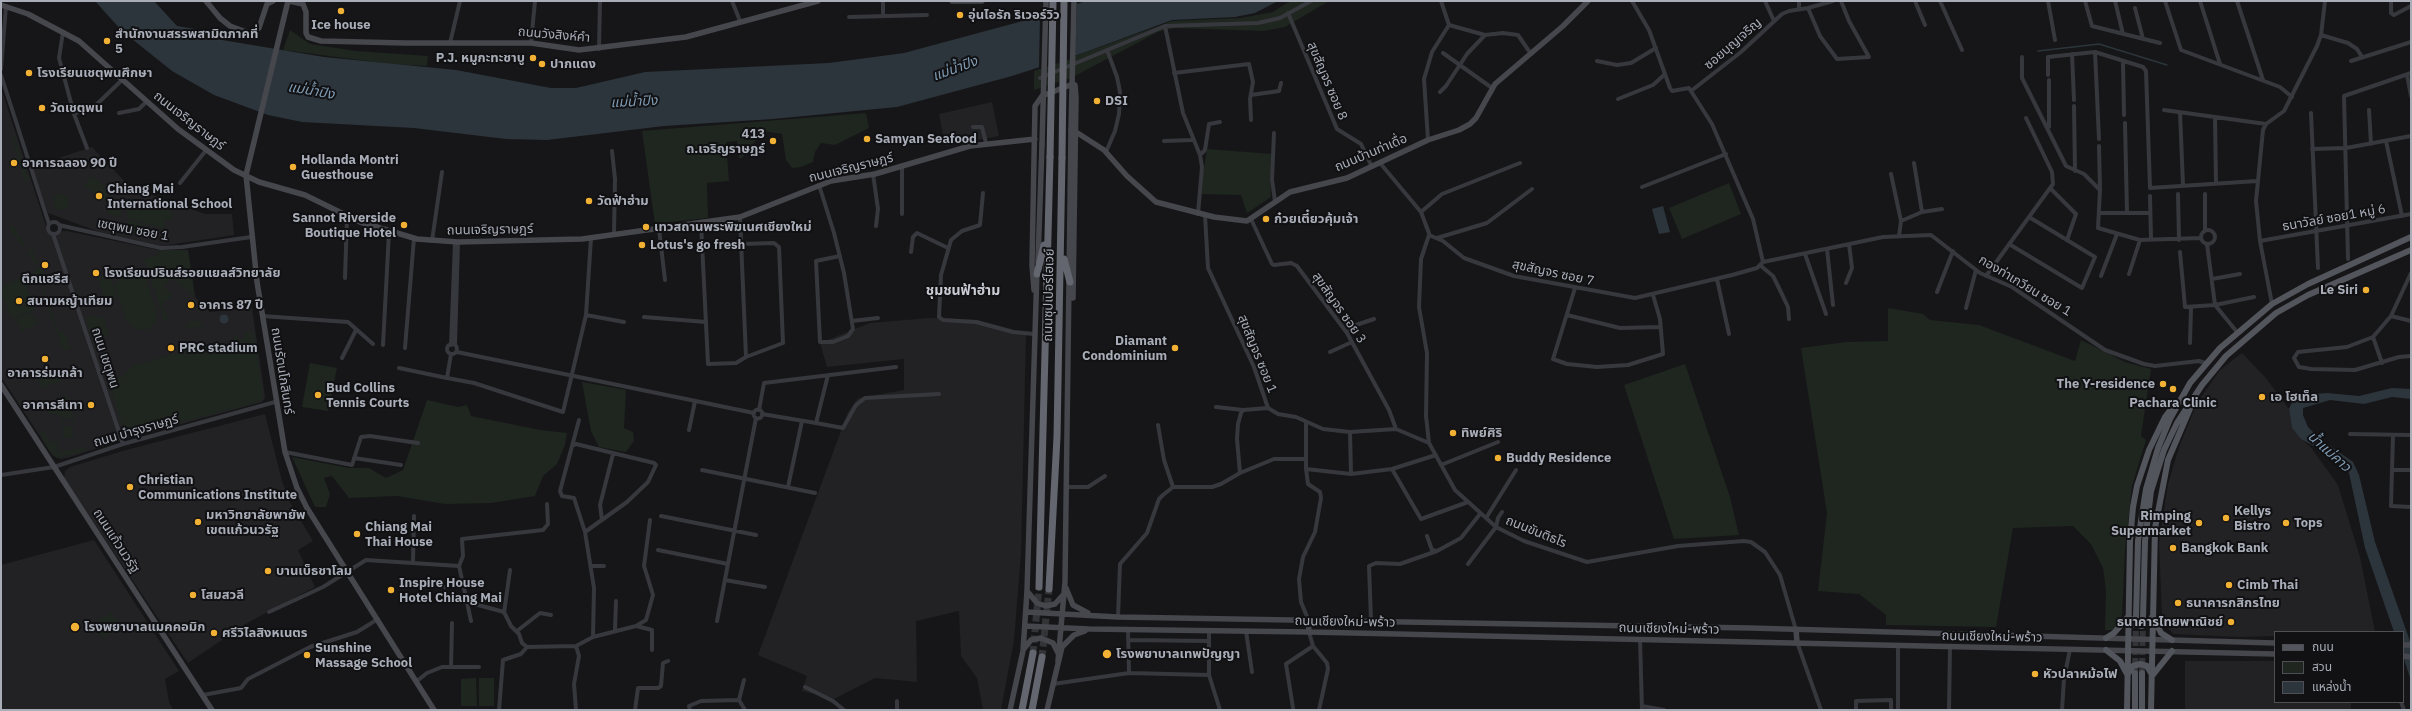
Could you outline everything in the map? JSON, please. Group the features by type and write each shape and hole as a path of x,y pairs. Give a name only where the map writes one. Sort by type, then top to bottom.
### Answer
{"highway":[{"name":"ถนนซุปเปอร์ไฮเวย์","path":"1039,587 1050,157 1052,1"},
{"name":"ถนนซุปเปอร์ไฮเวย์","path":"1049,589 1057,437 1064,1"},
{"path":"1037,274 1048,232"},
{"path":"1061,249 1070,282"},
{"path":"1022,710 1033,653"},
{"path":"1032,710 1042,657"}],"main road":[{"path":"206,1 220,18 230,26 249,33 259,28 268,3 274,1"},
{"name":"ถนนรัตนโกสินทร์","path":"289,1 246,175 251,237 262,316 275,402 285,452 297,488 434,710"},
{"name":"ถนนวังสิงห์คำ","path":"289,1 303,4 306,12 306,33 314,39 450,43 531,42 579,50 599,49 686,37 740,21 818,1"},
{"path":"952,1 982,1"},
{"path":"1010,710 1022,651 1026,612 1046,1"},
{"path":"1070,312 1074,290 1076,141 1074,131 1074,1"},
{"name":"ถนนบ้านท่าเดื่อ","path":"1251,219 1290,192 1347,178 1428,140 1470,124 1476,118 1492,88 1588,1"},
{"name":"ถนนเจริญราษฎร์","path":"3,5 28,14 78,40 146,102 224,163 259,182 305,195 348,217 389,232 432,241 456,242 591,238 740,218 819,185 873,174 986,144 1035,139"},
{"path":"1036,304 1032,265 1035,106 1039,98 1073,84 1076,89 1070,282 1065,582 1058,659 1047,710"},
{"path":"1074,131 1106,152 1127,176 1156,202 1198,214 1238,221 1251,219"},
{"path":"1076,141 1092,144"},
{"path":"2126,710 2131,525 2137,486 2153,440 2165,417 2205,363 2237,332 2272,304 2308,284 2411,237"},
{"path":"2143,618 2145,541 2151,491 2164,450 2182,414 2226,356 2276,313 2308,295 2411,250"},
{"name":"ถนนแก้วนวรัฐ","path":"1,385 212,710"},
{"path":"2136,618 2138,541 2143,502 2158,448 2180,398"},
{"path":"2151,710 2154,542 2161,490 2170,454 2194,399"},
{"path":"1065,582 1072,603 1083,611 1093,615"},
{"path":"1027,591 1037,603 1046,606 1059,601 1064,593"},
{"name":"ถนนเชียงใหม่-พร้าว","path":"1026,612 1118,617 1372,620 2128,638 2274,643"},
{"path":"2128,616 2135,624 2142,626 2148,622 2152,616"},
{"path":"2106,638 2120,627 2128,616"},
{"path":"2152,616 2161,633 2172,640"},
{"path":"1308,619 1309,632"},
{"name":"ถนนเชียงใหม่-พร้าว","path":"1025,626 1089,630 1309,632 2274,654"},
{"path":"1058,659 1062,647 1069,638 1089,630"},
{"path":"1796,630 1797,642"},
{"path":"1022,651 1031,640 1041,638 1053,643 1058,659"},
{"path":"2106,650 2120,661 2128,675"},
{"path":"2152,676 2172,651"},
{"path":"2128,675 2133,666 2140,664 2150,669 2152,676"},
{"path":"2135,673 2135,710"},
{"path":"2142,673 2142,710"}],"street":[{"path":"450,43 460,1"},
{"path":"531,42 535,1"},
{"path":"599,49 600,1"},
{"path":"732,1 740,21"},
{"path":"883,1 883,16"},
{"path":"1040,78 1165,26 1258,23 1288,13 1311,1"},
{"path":"1441,1 1449,26"},
{"path":"1632,1 1644,20 1656,48 1664,75 1672,91 1686,87 1691,91 1712,124 1753,219 1762,264 1773,276 1779,288 1788,307 1789,319"},
{"path":"1765,1 1774,21"},
{"path":"1799,1 1799,9"},
{"name":"ซอยบุญเจริญ","path":"1691,91 1741,52 1774,21 1789,10 1808,8 1833,1"},
{"path":"1808,8 1820,36 1837,59 1869,57 1849,21 1841,1"},
{"path":"1915,1 1924,25"},
{"path":"1940,1 1962,50"},
{"path":"2048,1 2055,40"},
{"path":"2085,1 2092,26 2160,43"},
{"path":"2115,1 2123,34"},
{"path":"2165,1 2181,50 2280,87 2292,97"},
{"path":"2200,1 2220,64"},
{"path":"2237,1 2263,80"},
{"path":"2164,110 2266,124 2278,118 2292,97 2321,35 2325,1"},
{"path":"2391,1 2391,13 2394,14 2411,6"},
{"path":"1,69 3,5"},
{"path":"2135,8 2143,39"},
{"name":"สุขสัญจร ซอย 8","path":"1288,13 1337,129 1361,144 1372,167"},
{"path":"849,17 927,15"},
{"path":"1165,26 1183,114 1192,140 1200,155 1202,167 1198,214"},
{"path":"1449,26 1485,35 1503,33 1518,35 1531,54"},
{"path":"1428,140 1424,79 1432,52 1449,26"},
{"path":"63,32 58,58 74,114 87,148"},
{"path":"1440,92 1446,86 1467,54 1485,35"},
{"path":"2321,35 2348,44 2357,50 2362,57"},
{"path":"2351,61 2411,42"},
{"path":"1597,61 1617,65 1631,63 1656,48"},
{"path":"1106,152 1115,132 1120,92 1117,77 1107,50"},
{"path":"1443,52 1492,88"},
{"path":"2095,52 2099,139"},
{"path":"2049,130 2048,57 2095,52 2143,67 2146,71 2150,188 2256,181"},
{"path":"2072,54 2074,100"},
{"path":"2022,57 2022,78 2066,166 2084,174 2100,190"},
{"path":"2123,62 2124,115"},
{"path":"1174,73 1249,64 1253,82 1251,95 1251,120"},
{"path":"2348,259 2346,227 2346,148 2344,96 2409,74 2411,96"},
{"path":"1,75 49,224 49,230 53,234 58,231 59,225 55,222 49,224"},
{"path":"1618,99 1653,85 1664,75"},
{"path":"74,114 96,105 122,80"},
{"path":"1251,95 1279,91 1281,83"},
{"path":"119,113 139,109 146,102"},
{"path":"2074,106 2075,171"},
{"path":"2369,110 2371,144"},
{"path":"2180,112 2183,185"},
{"path":"2311,114 2318,268"},
{"path":"2215,117 2216,183"},
{"path":"1986,276 2053,184 2052,172 2026,118"},
{"path":"1200,155 1205,150 1209,124 1220,122"},
{"path":"2124,123 2127,213"},
{"path":"2266,124 2256,181 2256,201 2260,241 2272,304"},
{"path":"973,126 982,127 986,144"},
{"path":"1274,133 1272,180 1275,201"},
{"path":"2312,149 2346,148 2411,136"},
{"path":"1164,142 1192,140"},
{"path":"2386,141 2402,216"},
{"path":"2099,146 2100,213 2098,228 2140,240 2179,240 2201,238"},
{"path":"180,183 207,149"},
{"path":"612,151 615,179 614,234"},
{"path":"1642,187 1726,154"},
{"path":"1380,163 1421,212 1429,234"},
{"path":"1421,212 1442,194 1520,163"},
{"path":"1914,163 1922,212"},
{"path":"902,166 902,214"},
{"path":"432,241 442,172"},
{"path":"873,174 878,209 876,226"},
{"path":"1891,174 1901,220 1899,236"},
{"path":"819,185 840,256 853,329 848,336 833,342 820,342 816,261 840,256"},
{"path":"2050,188 2076,214 2067,240"},
{"path":"1437,238 1487,223 1532,189"},
{"path":"983,193 980,225 962,231 950,240 941,275 939,317 943,320 976,322 1013,332 1034,334"},
{"path":"2178,194 2179,240"},
{"path":"2201,238 2205,231 2205,194"},
{"path":"2150,196 2151,239"},
{"path":"1901,220 1922,212 1942,209"},
{"path":"2100,213 2150,213"},
{"name":"ธนาวัลย์ ซอย1 หมู่ 6","path":"2260,241 2346,227 2411,214"},
{"name":"สุขสัญจร ซอย 1","path":"1205,215 1208,268 1254,367 1268,408 1278,414 1296,417 1306,423 1323,429 1350,432 1396,429 1429,443"},
{"path":"345,278 348,217"},
{"path":"2009,244 2082,288 2094,256 2029,217"},
{"path":"740,218 746,357"},
{"name":"สุขสัญจร ซอย 3","path":"1251,219 1272,264 1291,263 1297,266 1347,333 1389,410 1396,429"},
{"path":"701,223 708,364 736,364 746,357 783,343 779,246 774,243 741,244"},
{"name":"เชตุพน ซอย 1","path":"59,225 160,248 182,247 251,237"},
{"path":"659,229 665,280"},
{"path":"2205,231 2211,230 2215,236 2213,242 2207,244"},
{"path":"383,346 389,232"},
{"path":"911,252 913,236 917,233 948,248"},
{"name":"ถนน เชตุพน","path":"53,234 123,444"},
{"name":"สุขสัญจร ซอย 7","path":"1429,234 1437,238 1464,258 1489,268 1543,283 1635,298 1653,295 1680,286 1717,279 1762,264"},
{"name":"ถนนขันติธโร","path":"1429,234 1421,259 1422,265 1419,307 1427,353 1425,395 1429,443 1455,490 1496,527 1524,541 1587,562 1678,546 1744,541 1751,542 1765,552 1780,575 1796,630"},
{"path":"2101,276 2117,234"},
{"name":"กองท่าเกวียน ซอย 1","path":"1762,264 1883,237 1931,235 1976,270 2012,287 2105,350 2144,364 2155,366 2199,361 2205,363"},
{"path":"405,348 414,238"},
{"path":"399,368 491,388 563,412 573,376 586,315 591,238"},
{"path":"2201,238 2207,244 2215,305 2237,332"},
{"path":"2129,274 2140,240"},
{"path":"447,378 451,354 455,347 456,242"},
{"path":"1846,283 1852,268 1850,244"},
{"path":"1827,249 1833,305"},
{"path":"1937,292 1953,251"},
{"path":"2180,252 2184,306 2191,308 2215,305 2254,297"},
{"path":"1805,254 1826,314"},
{"path":"1966,308 1976,270"},
{"path":"2411,273 2390,316 2373,337 2347,347 2298,352 2294,355 2294,360 2299,367 2320,370 2354,370 2399,357 2411,356"},
{"path":"2212,279 2240,274"},
{"path":"1717,279 1729,334"},
{"path":"1575,288 1553,359 1567,364 1597,367 1628,365 1663,354 1661,327 1653,295"},
{"path":"2190,342 2191,308"},
{"path":"586,315 624,322"},
{"path":"1567,315 1620,328 1661,327"},
{"path":"262,316 348,322 373,344"},
{"path":"2390,316 2411,321"},
{"path":"644,317 706,322"},
{"path":"852,321 878,318"},
{"path":"1347,333 1356,326 1374,319"},
{"path":"342,358 356,330"},
{"path":"2373,337 2382,363"},
{"path":"1330,352 1352,342"},
{"path":"455,347 463,352 573,376 754,412 759,410"},
{"path":"451,354 447,350 455,347"},
{"path":"896,366 764,383 759,410 762,414 843,428 856,405 865,398 939,394"},
{"path":"816,423 828,375"},
{"path":"689,430 695,401"},
{"name":"ถนน บำรุงราษฏร์","path":"1,475 54,467 123,444 275,402"},
{"path":"1216,407 1243,410 1268,408"},
{"path":"1240,473 1238,424 1243,410"},
{"path":"717,621 756,418 754,412"},
{"path":"756,418 760,418 762,414"},
{"path":"579,420 560,492 562,496 574,498 585,532 594,588 593,637"},
{"path":"788,487 802,421"},
{"path":"1306,423 1306,469 1308,484 1320,492 1321,498 1315,532 1303,557 1298,579 1301,602 1308,619"},
{"path":"1158,425 1164,460 1173,487"},
{"path":"1350,432 1351,474"},
{"path":"2350,434 2411,435"},
{"path":"2393,435 2391,506 2411,507"},
{"path":"285,452 352,465 361,437 370,436 418,443"},
{"path":"1441,465 1498,442"},
{"path":"572,446 576,444 654,463 656,468 648,482 627,502 585,532"},
{"path":"602,520 600,505 613,454"},
{"path":"1306,469 1351,474 1392,469 1436,455"},
{"path":"354,458 401,465"},
{"path":"1118,617 1120,564 1147,533 1159,499 1173,487 1212,487 1221,484 1240,473 1274,459 1306,459"},
{"path":"1392,469 1421,519 1468,502"},
{"path":"702,470 815,493"},
{"path":"1486,518 1516,470"},
{"path":"2392,470 2411,470"},
{"path":"1066,487 1088,487 1105,476"},
{"path":"471,621 459,566 463,556 462,539 542,530 548,524 547,504"},
{"path":"1468,564 1496,527 1498,518 1502,512"},
{"path":"1372,620 1369,566 1376,563 1400,564 1437,551 1461,538 1480,514"},
{"path":"413,562 414,516"},
{"path":"661,516 756,535"},
{"path":"510,570 504,613 511,626 517,631 522,643 527,647 576,646 593,637 615,630 636,626 646,620 653,595 644,566 650,520"},
{"path":"1427,536 1432,550 1437,551"},
{"path":"658,550 728,564"},
{"path":"269,612 323,587 349,573 366,560 459,566"},
{"path":"591,566 604,566"},
{"path":"445,587 462,580"},
{"path":"725,580 765,587"},
{"path":"467,602 504,613"},
{"path":"615,630 616,602"},
{"path":"517,631 540,613 551,615"},
{"path":"203,695 241,688 248,679 310,647 357,632 379,619"},
{"path":"452,623 452,667"},
{"path":"636,626 652,630 652,650"},
{"path":"1128,630 1129,673"},
{"path":"1209,631 1209,675 1220,710"},
{"path":"1246,631 1252,672"},
{"path":"1309,632 1313,646 1327,663 1328,669 1319,710"},
{"path":"1640,639 1642,708 1664,710"},
{"path":"1128,640 1209,641"},
{"path":"1797,642 1821,710"},
{"path":"1898,645 1898,710"},
{"path":"576,646 579,656 574,684 576,710"},
{"path":"1293,708 1286,664 1313,646"},
{"path":"499,710 503,660 521,654 527,647"},
{"path":"1949,710 1950,647"},
{"path":"2062,710 2064,679 2070,649"},
{"path":"635,710 638,688 658,688 660,686 663,663 668,661"},
{"path":"416,681 427,673 442,667 479,667"},
{"path":"1053,684 1129,673 1209,675"},
{"path":"744,680 740,700 745,710"},
{"path":"805,687 833,701 844,710"},
{"path":"690,710 689,706 701,701 740,700"},
{"path":"1891,700 1891,710"},
{"path":"1856,710 1856,701 1898,700"},
{"path":"897,701 897,710"}],"shaded area":[{"name":"โรงเรียนปรินส์รอยแยลส์วิทยาลัย","path":"1,88 48,232 67,231 158,250 188,250 195,297 210,312 252,308 265,398 262,402 126,439 70,457 61,459 53,456 1,377"},
{"path":"992,102 999,136 945,146 939,114"},
{"name":"Chiang Mai International School","path":"92,147 130,187 205,214 232,214 234,235 162,246 99,232 48,213 31,167"},
{"path":"930,318 978,320 1026,333 1021,554 1014,640 1001,710 983,710 977,678 961,656 959,611 916,621 917,682 875,678 834,699 802,691 807,676 758,655 848,412 858,398 904,390 904,359 827,367 820,343 870,323"},
{"path":"2242,353 2265,377 2289,409 2292,428 2312,449 2338,485 2360,557 2375,631 2274,631 2274,636 2239,637 2174,634 2165,626 2162,614 2159,543 2168,484 2179,447 2197,403 2220,370"},
{"name":"มหาวิทยาลัยพายัพ เขตแก้วนวรัฐ","path":"265,414 282,481 291,504 313,541 298,550 315,587 247,623 188,663 64,478 65,471 70,467 126,450"},
{"name":"โรงพยาบาลแมคคอมิก","path":"94,540 179,671 165,679 169,702 173,710 1,710 1,565"},
{"path":"2185,661 2274,661 2274,703 2351,703 2351,710 2185,710"}],"green space":[{"path":"1290,1 1329,1 1285,27 1264,31 1175,28 1158,32 1071,78 1034,90 1034,71 1172,21 1240,18 1273,12"},
{"path":"290,30 310,44 356,51 428,56 427,66 390,64 283,50"},
{"path":"866,113 869,128 835,145 821,143 815,152 813,162 801,167 792,168 786,160 782,134 763,131 742,158 739,158 737,141 726,142 729,181 707,183 708,218 655,224 642,131"},
{"path":"14,136 29,181 25,183 12,137"},
{"path":"1207,149 1272,154 1270,181 1271,197 1247,213 1241,195 1200,194"},
{"path":"92,175 108,191 105,203 85,186"},
{"path":"1729,183 1741,214 1682,239 1669,208"},
{"path":"61,194 68,199 69,202 64,209 61,210 54,205 53,202 58,195"},
{"path":"130,198 173,208 172,220 166,220 164,229 126,218 128,208 122,207 120,216 108,214 110,203 122,206 124,200 129,202"},
{"path":"128,221 143,224 141,236 125,233"},
{"path":"13,225 25,245 22,247 9,227"},
{"path":"32,249 38,264 36,266 27,252"},
{"path":"158,250 188,250 195,297 171,278 163,286 172,296 162,304 168,319 164,320 144,259 160,254"},
{"path":"40,267 47,277 37,282 32,273"},
{"path":"133,268 145,276 157,313 155,324 147,330 136,329 127,321 115,285 121,271"},
{"path":"109,273 117,298 106,302 97,278"},
{"name":"สนามหญ้าเทียม","path":"22,278 36,309 13,319 1,293 1,287"},
{"path":"42,290 44,290 59,333 64,331 70,349 63,351"},
{"path":"1888,308 1923,314 1930,320 1979,325 2075,361 2081,340 2125,362 2151,369 2141,436 2146,440 2132,486 2125,551 2122,616 2119,625 2114,630 2105,630 2106,590 2103,568 2091,544 2073,526 2013,528 1996,627 1886,625 1886,615 1859,594 1818,591 1827,513 1801,348 1846,342 1888,341"},
{"path":"32,312 38,324 22,331 16,319"},
{"path":"95,315 96,319 103,316 109,335 93,341 85,318"},
{"path":"196,318 205,327 184,328 191,321 193,322"},
{"path":"254,332 263,396 261,401 126,436 108,381 123,377 132,366 215,344 225,346 237,353 234,336 237,336 238,340 245,339 245,333"},
{"name":"Bud Collins Tennis Courts","path":"310,363 337,368 328,411 302,407"},
{"path":"1685,364 1730,497 1739,535 1674,539 1624,385"},
{"path":"57,368 62,381 41,388 37,375"},
{"path":"582,382 626,390 624,428 633,432 634,441 626,452 599,447 591,431"},
{"path":"65,395 68,399 75,421 68,417 62,422 63,416 48,413 48,402"},
{"path":"427,400 458,407 467,405 471,416 540,430 567,433 565,445 557,464 543,476 535,496 491,503 445,504 397,496 349,498 332,476 324,478 330,494 326,507 315,507 292,457 349,468 369,468 386,478 403,470"},
{"path":"68,426 72,428 74,432 72,436 68,438 64,436 62,432 64,428"},
{"path":"44,432 51,443 57,442 58,453 82,448 88,450 57,458 50,452 40,434"},
{"path":"111,613 118,623 107,629 110,634 103,639 93,624"},
{"path":"476,678 477,706 461,706 461,679"},
{"path":"479,678 494,678 494,706 479,706"}],"water":[{"name":"แม่น้ำปิง","path":"95,1 154,1 177,26 195,29 216,39 324,57 456,70 551,88 576,88 645,72 829,63 904,53 1034,18 1086,1 1278,1 1255,13 1235,17 1172,20 1083,53 1012,76 897,107 773,119 664,126 547,140 506,139 414,128 302,122 268,115 214,95 172,71 122,31"},
{"path":"1663,206 1670,232 1659,234 1652,209"},
{"path":"224,314 229,319 224,324 219,319"},
{"name":"น้ำแม่คาว","path":"2392,388 2411,389 2411,399 2392,397 2364,404 2330,400 2303,408 2303,415 2308,427 2318,437 2353,462 2359,475 2375,542 2411,644 2411,681 2404,659 2404,631 2394,631 2365,548 2349,473 2335,458 2301,439 2292,428 2289,409 2293,400 2302,395 2327,393 2359,396"}],"pier":[{"path":"1077,2 1075,58 1039,69 1040,14"}],"waterway":[{"path":"2038,51 2099,44 2167,65"}],"tunnel":[{"path":"1033,653 1039,587"},
{"path":"1042,657 1049,589"},
{"path":"2142,673 2143,618"},
{"path":"2135,673 2136,621"}],"place":[{"name":"Ice house","path":"341,11"},
{"name":"อุ่นไอรัก ริเวอร์วิว","path":"960,15"},
{"name":"สำนักงานสรรพสามิตภาคที่ 5","path":"107,41"},
{"name":"P.J. หมูกะทะชาบู","path":"533,58"},
{"name":"ปากแดง","path":"542,64"},
{"name":"โรงเรียนเชตุพนศึกษา","path":"29,73"},
{"name":"DSI","path":"1097,101"},
{"name":"วัดเชตุพน","path":"42,108"},
{"name":"Samyan Seafood","path":"867,139"},
{"name":"413 ถ.เจริญราษฏร์","path":"773,141"},
{"name":"อาคารฉลอง 90 ปี","path":"14,163"},
{"name":"Hollanda Montri Guesthouse","path":"293,167"},
{"name":"Chiang Mai International School","path":"99,196"},
{"name":"วัดฟ้าฮ่าม","path":"589,201"},
{"name":"ก๋วยเตี๋ยวคุ้มเจ้า","path":"1266,219"},
{"name":"Sannot Riverside Boutique Hotel","path":"404,225"},
{"name":"เทวสถานพระพิฆเนศเชียงใหม่","path":"646,227"},
{"name":"Lotus's go fresh","path":"642,245"},
{"name":"ตึกแฮรีส","path":"45,265"},
{"name":"โรงเรียนปรินส์รอยแยลส์วิทยาลัย","path":"96,273"},
{"name":"Le Siri","path":"2366,290"},
{"name":"สนามหญ้าเทียม","path":"19,301"},
{"name":"อาคาร 87 ปี","path":"191,305"},
{"name":"PRC stadium","path":"171,348"},
{"name":"Diamant Condominium","path":"1175,348"},
{"name":"อาคารร่มเกล้า","path":"45,359"},
{"name":"The Y-residence","path":"2163,384"},
{"name":"Pachara Clinic","path":"2173,389"},
{"name":"Bud Collins Tennis Courts","path":"318,395"},
{"name":"เอ โฮเท็ล","path":"2262,397"},
{"name":"อาคารสีเทา","path":"91,405"},
{"name":"ทิพย์ศิริ","path":"1453,433"},
{"name":"Buddy Residence","path":"1498,458"},
{"name":"Christian Communications Institute","path":"130,487"},
{"name":"Kellys Bistro","path":"2226,518"},
{"name":"มหาวิทยาลัยพายัพ เขตแก้วนวรัฐ","path":"198,522"},
{"name":"Rimping Supermarket","path":"2199,523"},
{"name":"Tops","path":"2286,523"},
{"name":"Chiang Mai Thai House","path":"357,534"},
{"name":"Bangkok Bank","path":"2173,548"},
{"name":"บานเบ็ธชาโลม","path":"268,571"},
{"name":"Cimb Thai","path":"2229,585"},
{"name":"Inspire House Hotel Chiang Mai","path":"391,590"},
{"name":"โสมสวลี","path":"193,595"},
{"name":"ธนาคารกสิกรไทย","path":"2178,603"},
{"name":"ธนาคารไทยพาณิชย์","path":"2231,622"},
{"name":"โรงพยาบาลแมคคอมิก","path":"75,627"},
{"name":"ศรีวิไลสิงหเนตร","path":"214,633"},
{"name":"โรงพยาบาลเทพปัญญา","path":"1107,654"},
{"name":"Sunshine Massage School","path":"307,655"},
{"name":"หัวปลาหม้อไฟ","path":"2035,674"}],"district":[{"name":"ชุมชนฟ้าฮ่าม","path":"963,291"}]}
